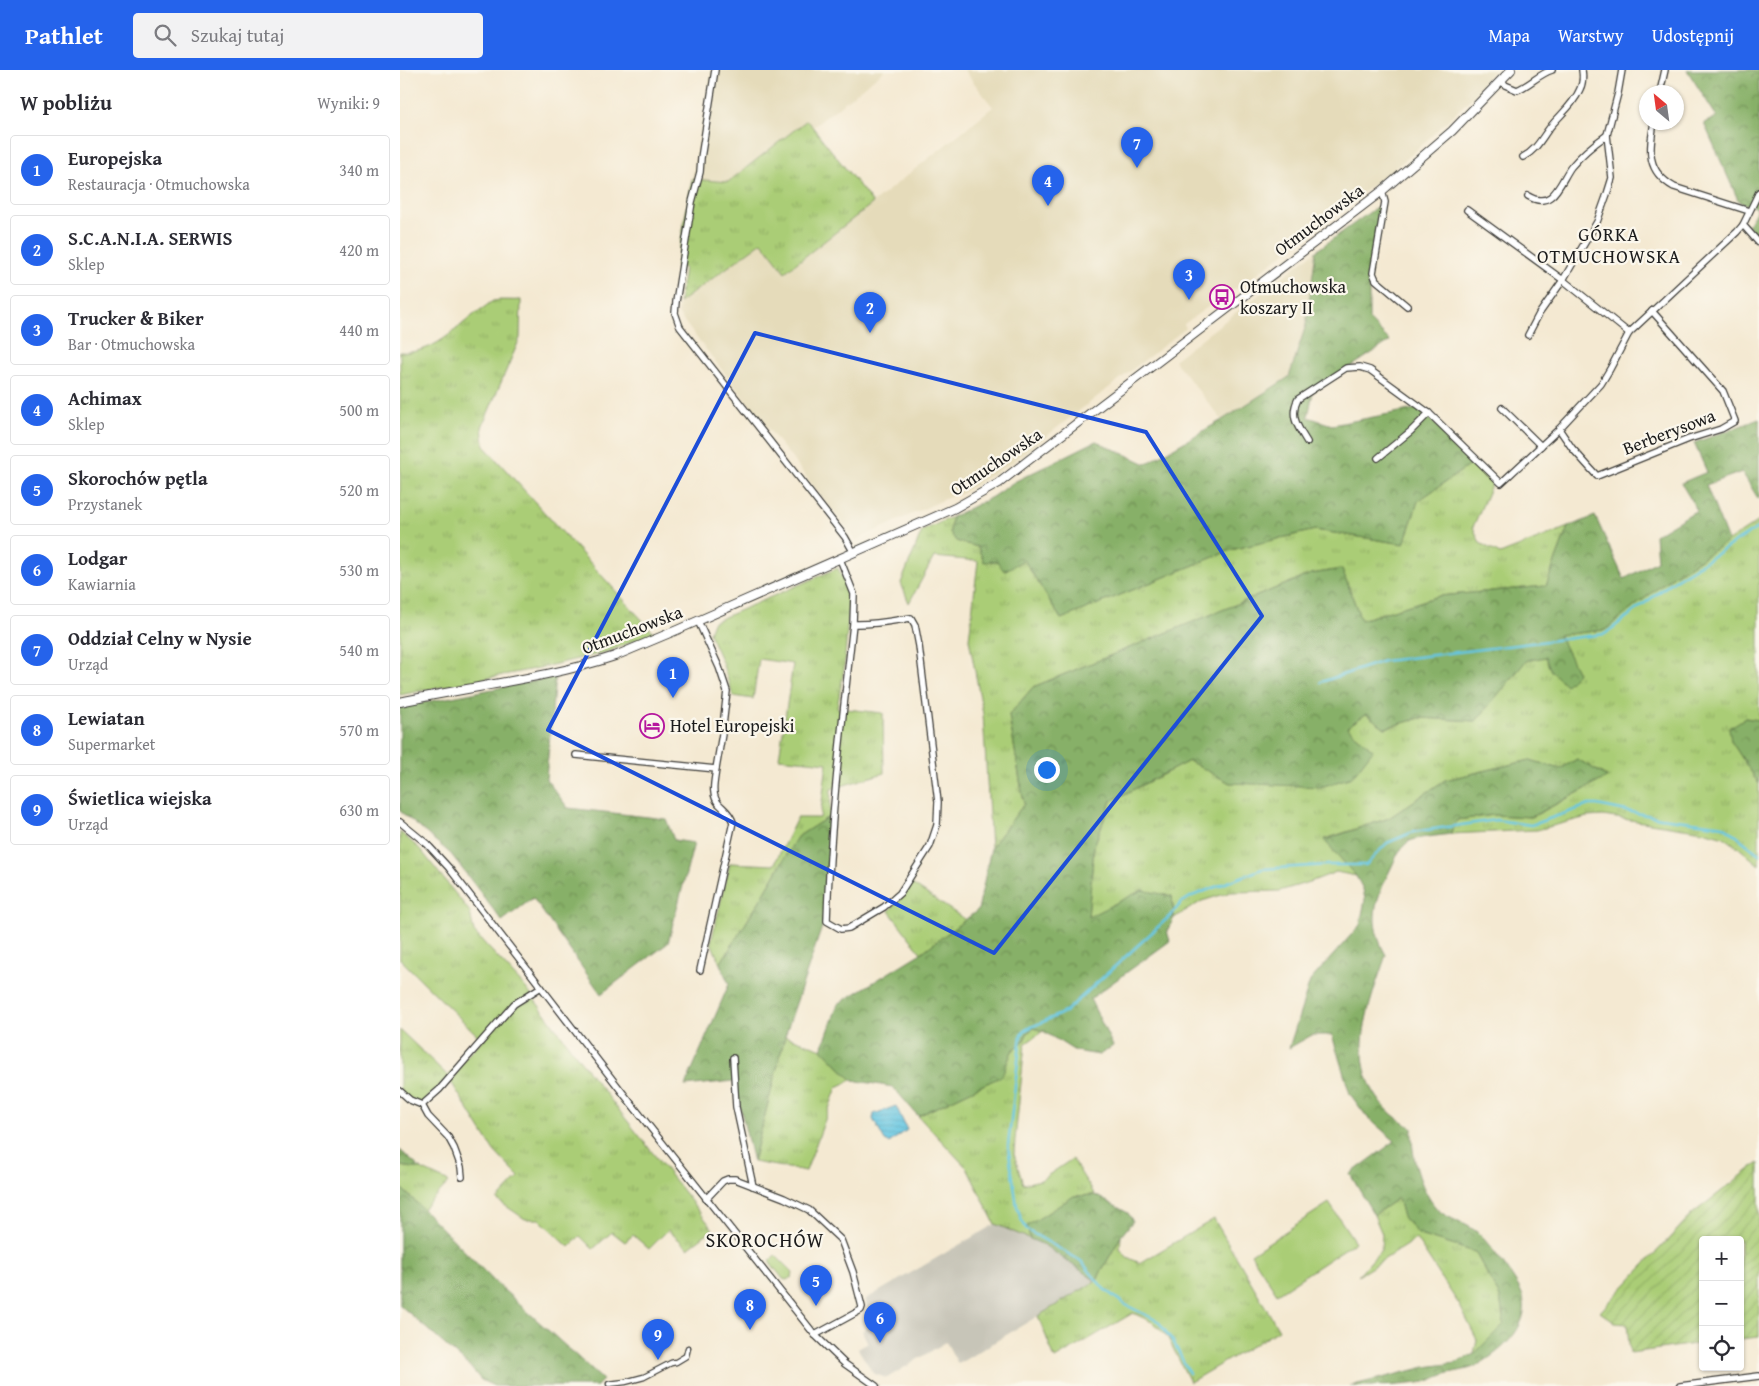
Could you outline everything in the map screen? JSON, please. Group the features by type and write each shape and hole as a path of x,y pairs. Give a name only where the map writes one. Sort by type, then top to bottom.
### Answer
{"main road":[{"name":"Otmuchowska","path":"400,702 584,665 632,649 955,508 998,483 1382,191 1452,131 1511,70"}],"street":[{"path":"715,70 700,172 692,202 676,302 676,319 680,327 845,537 854,553"},
{"path":"1502,80 1505,85 1517,90 1552,70"},
{"path":"1523,157 1531,153 1538,146 1550,127 1570,106 1580,88 1582,70"},
{"path":"1528,334 1539,314 1564,280 1597,222 1612,178 1607,135 1622,70"},
{"path":"1662,85 1665,70"},
{"path":"1652,130 1650,142 1652,161 1656,172 1664,181 1674,187 1749,211"},
{"path":"1528,196 1535,200 1543,200 1553,195 1559,189 1570,169 1607,135"},
{"path":"1382,191 1385,202 1373,273 1376,280 1407,306"},
{"path":"1307,442 1294,417 1294,407 1298,399 1346,368 1360,367 1370,370 1429,413 1501,483 1559,429 1601,384 1630,333 1743,225 1759,192"},
{"path":"1467,210 1564,280 1630,333"},
{"path":"1743,225 1759,243"},
{"name":"Berberysowa","path":"1559,429 1572,448 1597,476 1689,439 1721,429 1735,421 1723,391 1652,311"},
{"path":"1502,408 1541,446"},
{"path":"1378,458 1429,413"},
{"path":"840,559 854,594 853,624 837,774 827,921 841,929 848,928 884,907 900,893 930,846 936,825 938,802 919,646 912,618 884,621 872,625 853,624"},
{"path":"698,621 719,667 727,691 716,769 715,798 731,815 733,822 700,970"},
{"path":"576,755 716,769"},
{"path":"400,822 427,844 449,868 706,1199 815,1335 845,1364 876,1386"},
{"path":"422,1105 439,1090 514,1004 541,988"},
{"path":"733,1058 736,1107 753,1186"},
{"path":"400,1090 410,1100 422,1105 428,1116 441,1129 454,1148 462,1177"},
{"path":"706,1199 723,1181 735,1179 809,1210 841,1240 862,1307 861,1310 815,1335"},
{"path":"609,1384 640,1379 654,1373 686,1356 688,1348"},
{"path":"1680,1386 1759,1376"}],"highlighted area":[{"path":"755,333 1146,432 1262,616 994,953 548,730"}],"shaded area":[{"path":"711,70 885,70 813,127 807,120 728,182 692,179"},
{"path":"964,70 1495,70 1483,81 1480,90 1409,157 1240,287 1230,291 1184,324 1186,328 1013,462 959,495 958,493 856,540 678,314 679,303 762,242 786,272 993,107"},
{"path":"1316,251 1306,325 1289,377 1222,420 1174,360"},
{"path":"995,1224 1044,1245 1096,1281 958,1364 946,1342 887,1378 874,1374 858,1349 868,1343 862,1331 871,1325 867,1314 866,1299"}],"green space":[{"path":"1687,70 1759,70 1759,238 1748,225 1758,208 1739,202 1704,123 1717,117"},
{"path":"807,120 873,203 785,272 762,242 679,303 684,267 676,268 692,179 728,182"},
{"path":"1381,204 1369,274 1369,320 1390,341 1313,392 1308,417 1332,425 1420,408 1474,462 1418,501 1404,544 1315,530 1231,550 1061,619 1024,560 1004,571 997,561 984,562 978,547 956,541 950,532 952,517 992,497 1014,482 1096,441 1146,464 1222,420 1289,377 1306,325 1316,251"},
{"path":"521,300 520,338 482,427 484,446 654,633 607,652 539,668 400,695 400,352 412,352 434,345 493,301"},
{"path":"1759,419 1759,500 1742,472 1706,485 1728,541 1669,579 1605,630 1559,635 1578,673 1566,685 1551,671 1545,657 1526,661 1476,721 1420,718 1385,728 1366,714 1347,727 1373,750 1352,777 1321,787 1230,783 1189,761 1111,801 1094,846 1088,917 1142,890 1172,896 1174,918 1167,931 1170,941 1090,999 1113,1046 1099,1055 1075,1051 1043,1031 1034,1028 1028,1032 1023,1042 1012,1051 1002,1076 918,1116 893,1087 852,1080 822,1049 838,1004 921,953 978,910 991,848 1024,804 1009,715 1033,687 1311,574 1342,569 1361,620 1439,596 1546,586 1568,527 1595,516 1624,579 1657,561 1655,535 1697,510 1681,483 1707,472 1694,443"},
{"path":"1474,462 1493,481 1473,527 1480,543 1500,554 1568,527 1546,586 1439,596 1361,620 1342,569 1311,574 1033,687 1009,715 1024,804 991,848 983,714 969,639 978,561 934,557 909,603 901,583 922,531 952,517 950,532 956,541 1024,560 1061,619 1231,550 1315,530 1404,544 1418,501"},
{"path":"1759,521 1759,720 1745,718 1731,741 1759,784 1759,865 1724,837 1703,831 1603,816 1587,817 1537,830 1450,834 1457,820 1494,815 1532,817 1608,777 1577,759 1560,769 1530,760 1445,780 1389,818 1325,839 1356,876 1336,872 1279,891 1231,892 1202,901 1174,918 1172,896 1088,917 1094,846 1111,801 1189,761 1230,783 1373,750 1347,727 1366,714 1385,728 1420,718 1476,721 1526,660 1545,657 1551,671 1578,673 1558,635 1605,630 1669,579"},
{"path":"838,568 850,594 844,669 837,708 883,713 884,773 831,789 830,816 797,837 720,964 711,942 730,863 774,865 797,818 820,818 827,763 779,758 793,664 759,659 753,699 733,696 722,662 709,633 713,622"},
{"path":"555,677 546,779 568,808 666,819 674,840 694,843 668,943 601,994 533,898 502,921 451,854 400,811 400,707"},
{"path":"1745,718 1759,720 1759,784 1731,741 1729,728"},
{"path":"1577,759 1608,777 1531,817 1494,815 1457,820 1450,834 1408,842 1398,854 1377,901 1375,921 1380,943 1386,955 1366,1018 1363,1059 1368,1078 1377,1097 1393,1115 1412,1128 1416,1167 1423,1187 1433,1204 1448,1217 1472,1228 1487,1243 1518,1286 1523,1299 1524,1311 1521,1322 1507,1343 1476,1366 1425,1382 1397,1385 1350,1386 1425,1367 1455,1363 1474,1354 1504,1324 1500,1297 1475,1252 1419,1235 1403,1217 1398,1198 1374,1215 1350,1174 1395,1141 1367,1117 1350,1094 1332,1035 1312,1035 1289,1048 1310,981 1360,925 1365,900 1363,889 1356,876 1324,840 1389,818 1445,780 1530,760 1560,769"},
{"path":"830,816 824,921 785,1036 753,1162 734,1081 685,1086 729,984 720,964 797,837"},
{"path":"400,832 420,849 470,912 474,932 525,987 595,1080 713,1229 688,1248 668,1230 649,1249 633,1235 625,1242 612,1232 593,1249 580,1236 569,1247 539,1219 525,1219 497,1200 519,1177 494,1151 448,1077 418,1108 400,1091 400,1030 448,1076 482,1040 400,959"},
{"path":"912,884 966,920 921,953 889,911"},
{"path":"1034,1028 1043,1031 1025,1044 1014,1154 1023,1184 1041,1180 1072,1159 1095,1195 1074,1196 1028,1226 1030,1239 995,1224 967,1168 918,1116 1002,1076 1012,1051 1023,1042 1028,1032"},
{"path":"785,1036 822,1049 852,1080 837,1087 806,1171 753,1162"},
{"path":"400,1150 421,1169 400,1166"},
{"path":"1759,1162 1759,1337 1744,1339 1744,1236 1699,1236 1699,1344 1630,1353 1627,1324 1615,1323 1600,1312 1692,1214"},
{"path":"400,1166 421,1169 449,1182 423,1209 400,1187"},
{"path":"400,1187 495,1282 603,1380 597,1386 494,1386 481,1380 471,1368 400,1305"},
{"path":"1095,1195 1128,1213 1133,1221 1121,1236 1096,1281 1044,1245 1030,1239 1027,1226 1074,1196"},
{"path":"1398,1198 1403,1217 1419,1235 1475,1252 1500,1297 1505,1325 1474,1354 1477,1340 1460,1306 1416,1239 1358,1276 1381,1250 1382,1234 1374,1215"},
{"path":"1329,1203 1355,1242 1277,1294 1251,1254"},
{"path":"1214,1219 1279,1330 1190,1382 1167,1336 1152,1322 1133,1313 1055,1359 1038,1316 1096,1281 1121,1236 1120,1249 1127,1257 1140,1263"},
{"path":"775,1255 793,1273 792,1277 787,1280 783,1279 769,1261"}],"water":[{"path":"896,1106 907,1130 889,1143 885,1141 873,1119 874,1114"}],"waterway":[{"path":"1321,682 1384,661 1605,634 1672,582 1759,527"},
{"path":"1189,1373 1174,1343 1158,1321 1124,1304 1104,1289 1081,1261 1027,1230 1021,1219 1017,1206 1008,1146 1021,1035 1027,1029 1065,1012 1171,915 1181,903 1192,896 1262,869 1366,865 1387,843 1413,832 1496,820 1531,825 1589,805 1597,805 1661,818 1724,826 1759,854"}],"place":[{"name":"Oddział Celny w Nysie","path":"1137,168"},
{"name":"Achimax","path":"1048,206"},
{"name":"Otmuchowska koszary II","path":"1222,297"},
{"name":"Trucker & Biker","path":"1189,300"},
{"name":"S.C.A.N.I.A. SERWIS","path":"870,333"},
{"name":"Europejska","path":"673,698"},
{"name":"Hotel Europejski","path":"652,726"},
{"name":"Skorochów pętla","path":"816,1306"},
{"name":"Lewiatan","path":"750,1330"},
{"name":"Lodgar","path":"880,1343"},
{"name":"Świetlica wiejska","path":"658,1360"}],"district":[{"name":"GÓRKA OTMUCHOWSKA","path":"1609,245"},
{"name":"SKOROCHÓW","path":"765,1240"}]}
